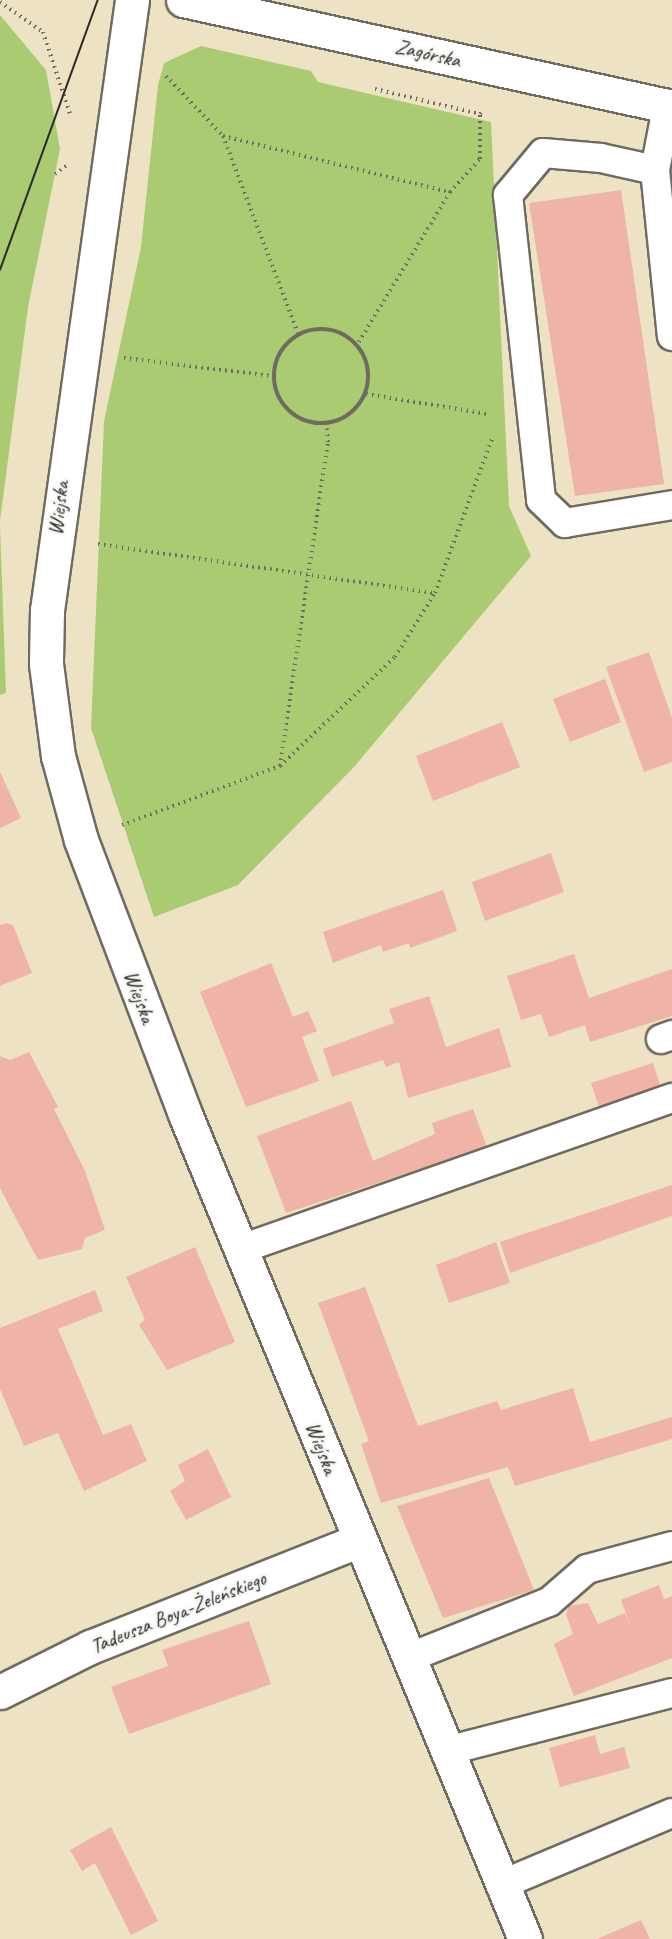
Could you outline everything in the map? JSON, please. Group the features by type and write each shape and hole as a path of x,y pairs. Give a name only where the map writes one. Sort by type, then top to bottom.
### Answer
{"street":[{"name":"Wiejska","path":"132,0 47,610 50,714 81,840 241,1250 525,1939"},
{"name":"Zagórska","path":"183,0 669,107"},
{"name":"Tadeusza Boya-Żeleńskiego","path":"0,1692 90,1647 360,1540"}],"lane":[{"path":"669,107 655,170 672,336"},
{"path":"655,170 601,158 543,153 508,195 541,500 565,523 672,505"},
{"path":"241,1250 672,1098"},
{"path":"408,1658 549,1602 587,1569 672,1546"},
{"path":"446,1751 672,1693"},
{"path":"502,1884 672,1813"}],"path":[{"path":"0,2 43,32 66,89 70,118"},
{"path":"159,73 223,136 298,333"},
{"path":"370,88 480,114"},
{"path":"357,345 450,192 480,159 480,114 490,104"},
{"path":"223,136 450,192"},
{"path":"319,328 340,332 357,345 368,368 366,394 350,414 326,424 292,414 279,401 272,376 279,351 298,333 319,328"},
{"path":"134,360 272,376"},
{"path":"366,394 488,414"},
{"path":"496,407 496,418"},
{"path":"280,766 306,576 328,442 326,424"},
{"path":"81,840 280,766 395,657 435,593 496,429"},
{"path":"93,543 306,576 435,593"}],"green space":[{"path":"0,15 46,70 60,149 28,307 0,521"},
{"path":"201,46 311,71 318,82 491,122 509,506 531,556 354,767 238,885 154,917 91,728 104,421 141,247 158,85 164,63"},
{"path":"0,525 6,693 0,695"}],"building":[{"path":"621,190 664,484 575,496 529,203"},
{"path":"649,652 672,718 672,762 644,772 606,667"},
{"path":"605,679 621,722 570,742 553,699"},
{"path":"502,722 520,767 433,801 416,756"},
{"path":"0,772 21,818 0,828"},
{"path":"551,853 564,892 485,921 472,882"},
{"path":"443,890 457,931 410,948 409,943 383,952 381,945 333,963 323,932"},
{"path":"6,923 13,925 32,973 0,986 0,925"},
{"path":"574,954 589,998 672,969 672,1016 590,1042 585,1025 549,1037 541,1014 521,1020 507,976"},
{"path":"271,963 293,1017 308,1011 317,1031 302,1037 319,1081 246,1107 200,992"},
{"path":"429,996 446,1047 499,1028 511,1067 408,1098 399,1062 386,1067 383,1060 332,1077 323,1049 394,1023 389,1009"},
{"path":"29,1052 58,1107 54,1109 85,1171 105,1230 85,1238 82,1249 38,1260 0,1188 0,1056 10,1060"},
{"path":"653,1063 661,1088 599,1107 591,1083"},
{"path":"351,1101 373,1161 435,1134 432,1123 473,1109 487,1147 286,1213 257,1136"},
{"path":"672,1185 672,1216 510,1273 500,1242"},
{"path":"496,1242 510,1283 449,1303 436,1265"},
{"path":"195,1247 235,1342 167,1370 139,1325 145,1320 126,1277"},
{"path":"365,1287 418,1426 497,1401 501,1410 573,1388 590,1442 672,1417 672,1439 515,1486 508,1467 381,1503 361,1444 369,1441 318,1303"},
{"path":"95,1290 103,1311 58,1329 103,1435 131,1424 147,1461 84,1491 58,1433 24,1446 0,1389 0,1328"},
{"path":"208,1449 231,1497 186,1520 170,1491 185,1481 178,1465"},
{"path":"489,1478 534,1590 443,1618 397,1506"},
{"path":"659,1585 664,1599 672,1596 672,1658 574,1696 554,1644 573,1634 566,1614 569,1606 588,1603 598,1624 625,1613 631,1627 621,1600"},
{"path":"249,1621 271,1684 129,1734 111,1687 168,1666 162,1650"},
{"path":"595,1735 600,1754 624,1747 630,1768 560,1787 549,1748"},
{"path":"111,1827 158,1921 131,1935 95,1863 82,1871 70,1850"},
{"path":"641,1920 650,1939 597,1939"}],"tram line":[{"path":"0,270 98,0"}]}
